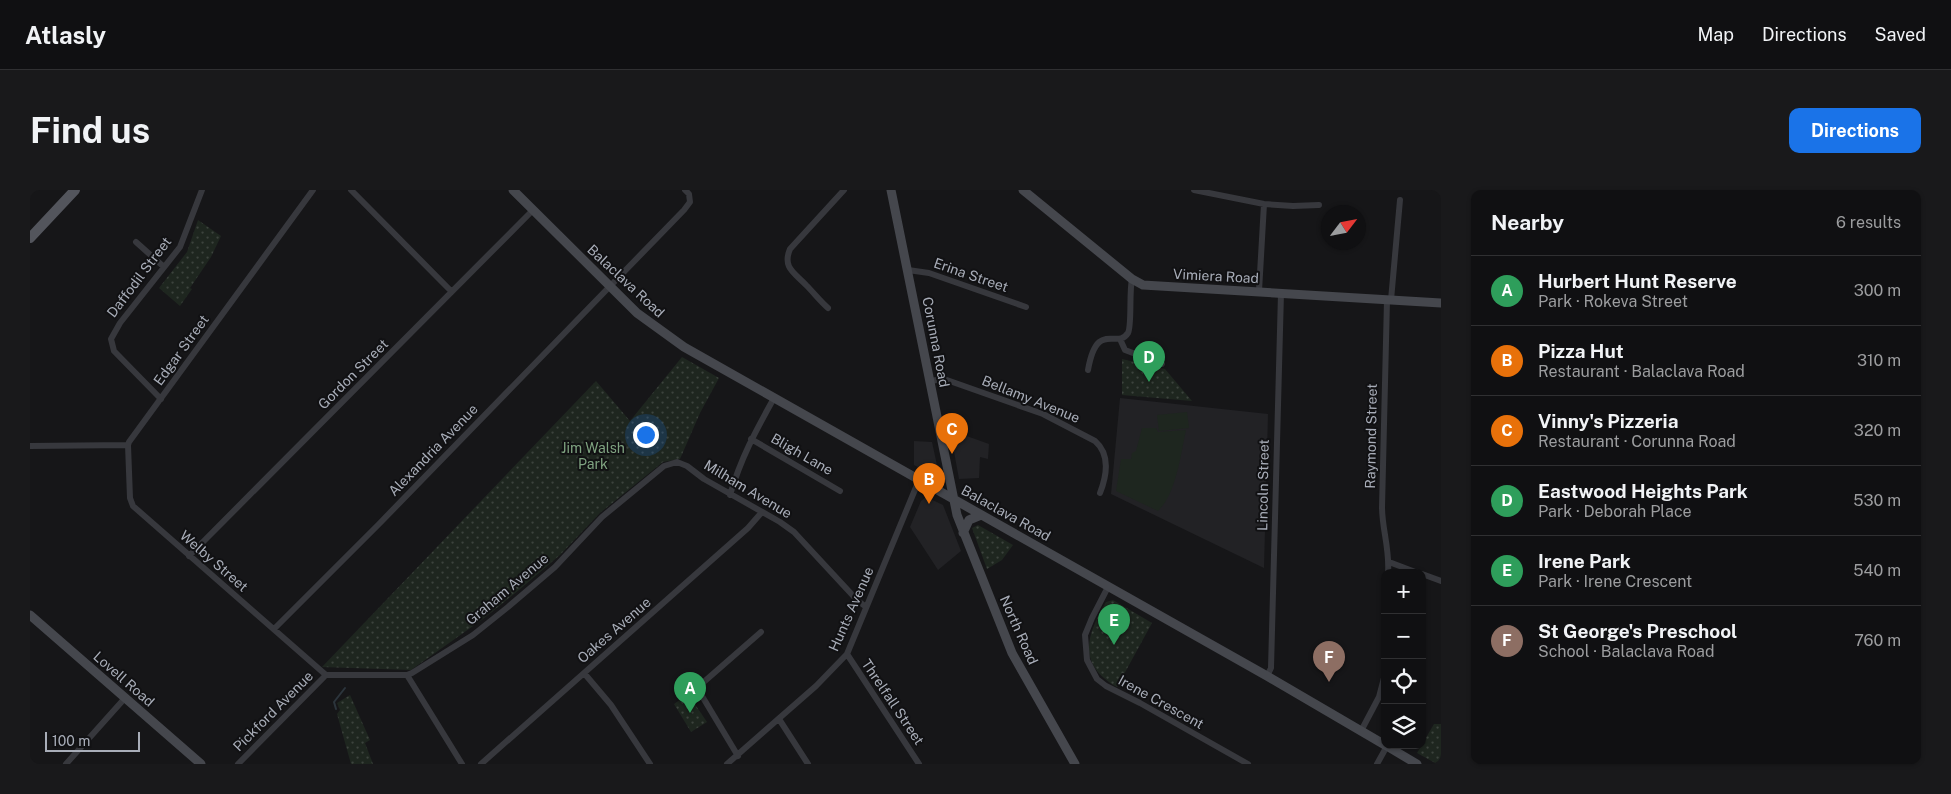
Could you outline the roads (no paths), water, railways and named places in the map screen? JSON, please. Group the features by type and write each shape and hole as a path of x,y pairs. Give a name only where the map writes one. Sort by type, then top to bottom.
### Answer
{"main road":[{"path":"30,238 73,191"}],"street":[{"name":"Daffodil Street","path":"160,399 114,351 111,338 115,330 180,247 202,190"},
{"name":"Edgar Street","path":"128,445 128,442 313,190"},
{"path":"351,190 451,291"},
{"name":"Balaclava Road","path":"514,190 644,319 672,340 1381,742"},
{"name":"Alexandria Avenue","path":"274,629 684,210 690,202 689,194 685,190"},
{"path":"828,308 793,273 787,262 787,256 790,249 844,190"},
{"name":"Corunna Road","path":"891,190 954,500"},
{"name":"Vimiera Road","path":"1023,190 1132,279 1143,285 1441,303"},
{"path":"1194,190 1264,204 1319,205"},
{"name":"Raymond Street","path":"1388,569 1382,507 1389,300 1400,200"},
{"path":"1258,292 1264,204"},
{"name":"Gordon Street","path":"189,556 533,210"},
{"path":"136,242 164,267"},
{"name":"Erina Street","path":"908,270 929,274 1026,307"},
{"path":"1088,370 1092,351 1100,341 1107,338 1120,339 1126,336 1129,330 1129,297 1132,279"},
{"name":"Lincoln Street","path":"1267,676 1271,658 1281,294"},
{"path":"1120,339 1125,350 1162,364"},
{"name":"Bellamy Avenue","path":"930,381 944,379 1043,414 1095,441 1102,447 1105,456 1106,469 1100,492"},
{"path":"730,495 738,469 751,439 774,398"},
{"name":"Bligh Lane","path":"751,439 840,491"},
{"path":"30,446 128,445"},
{"name":"Welby Street","path":"128,445 131,503 136,509 326,675"},
{"name":"Milham Avenue","path":"677,462 687,466 704,479 794,532 857,600 866,606"},
{"name":"Graham Avenue","path":"407,675 473,635 555,567 602,517 664,466 677,462"},
{"name":"Hunts Avenue","path":"727,764 779,719 847,654 919,480"},
{"name":"North Road","path":"954,500 963,533 1012,653 1074,764"},
{"name":"Oakes Avenue","path":"481,764 748,528 762,512"},
{"path":"963,533 969,520 981,515"},
{"path":"1389,562 1407,569"},
{"path":"1426,575 1441,581"},
{"name":"Irene Crescent","path":"1108,587 1085,635 1087,660 1097,679 1106,686 1248,764"},
{"name":"Lovell Road","path":"30,615 201,764"},
{"path":"738,756 698,687 761,632"},
{"name":"Threlfall Street","path":"847,654 919,764"},
{"path":"584,673 612,705 650,764"},
{"path":"326,675 407,675 462,764"},
{"name":"Pickford Avenue","path":"238,764 326,675"},
{"path":"1361,730 1379,697 1381,689"},
{"path":"66,764 125,698"},
{"path":"779,719 808,764"},
{"path":"1377,764 1384,749"},
{"name":"Balaclava Road","path":"1393,749 1417,764"}],"waterway":[{"path":"336,709 334,702 345,688"}],"place":[{"name":"Eastwood Heights Park","path":"1149,382"},
{"name":"Vinny's Pizzeria","path":"952,454"},
{"name":"Pizza Hut","path":"929,504"},
{"name":"Irene Park","path":"1114,645"},
{"name":"St George's Preschool","path":"1329,682"},
{"name":"Hurbert Hunt Reserve","path":"690,713"}],"park label":[{"name":"Jim Walsh Park","path":"593,456"}]}
